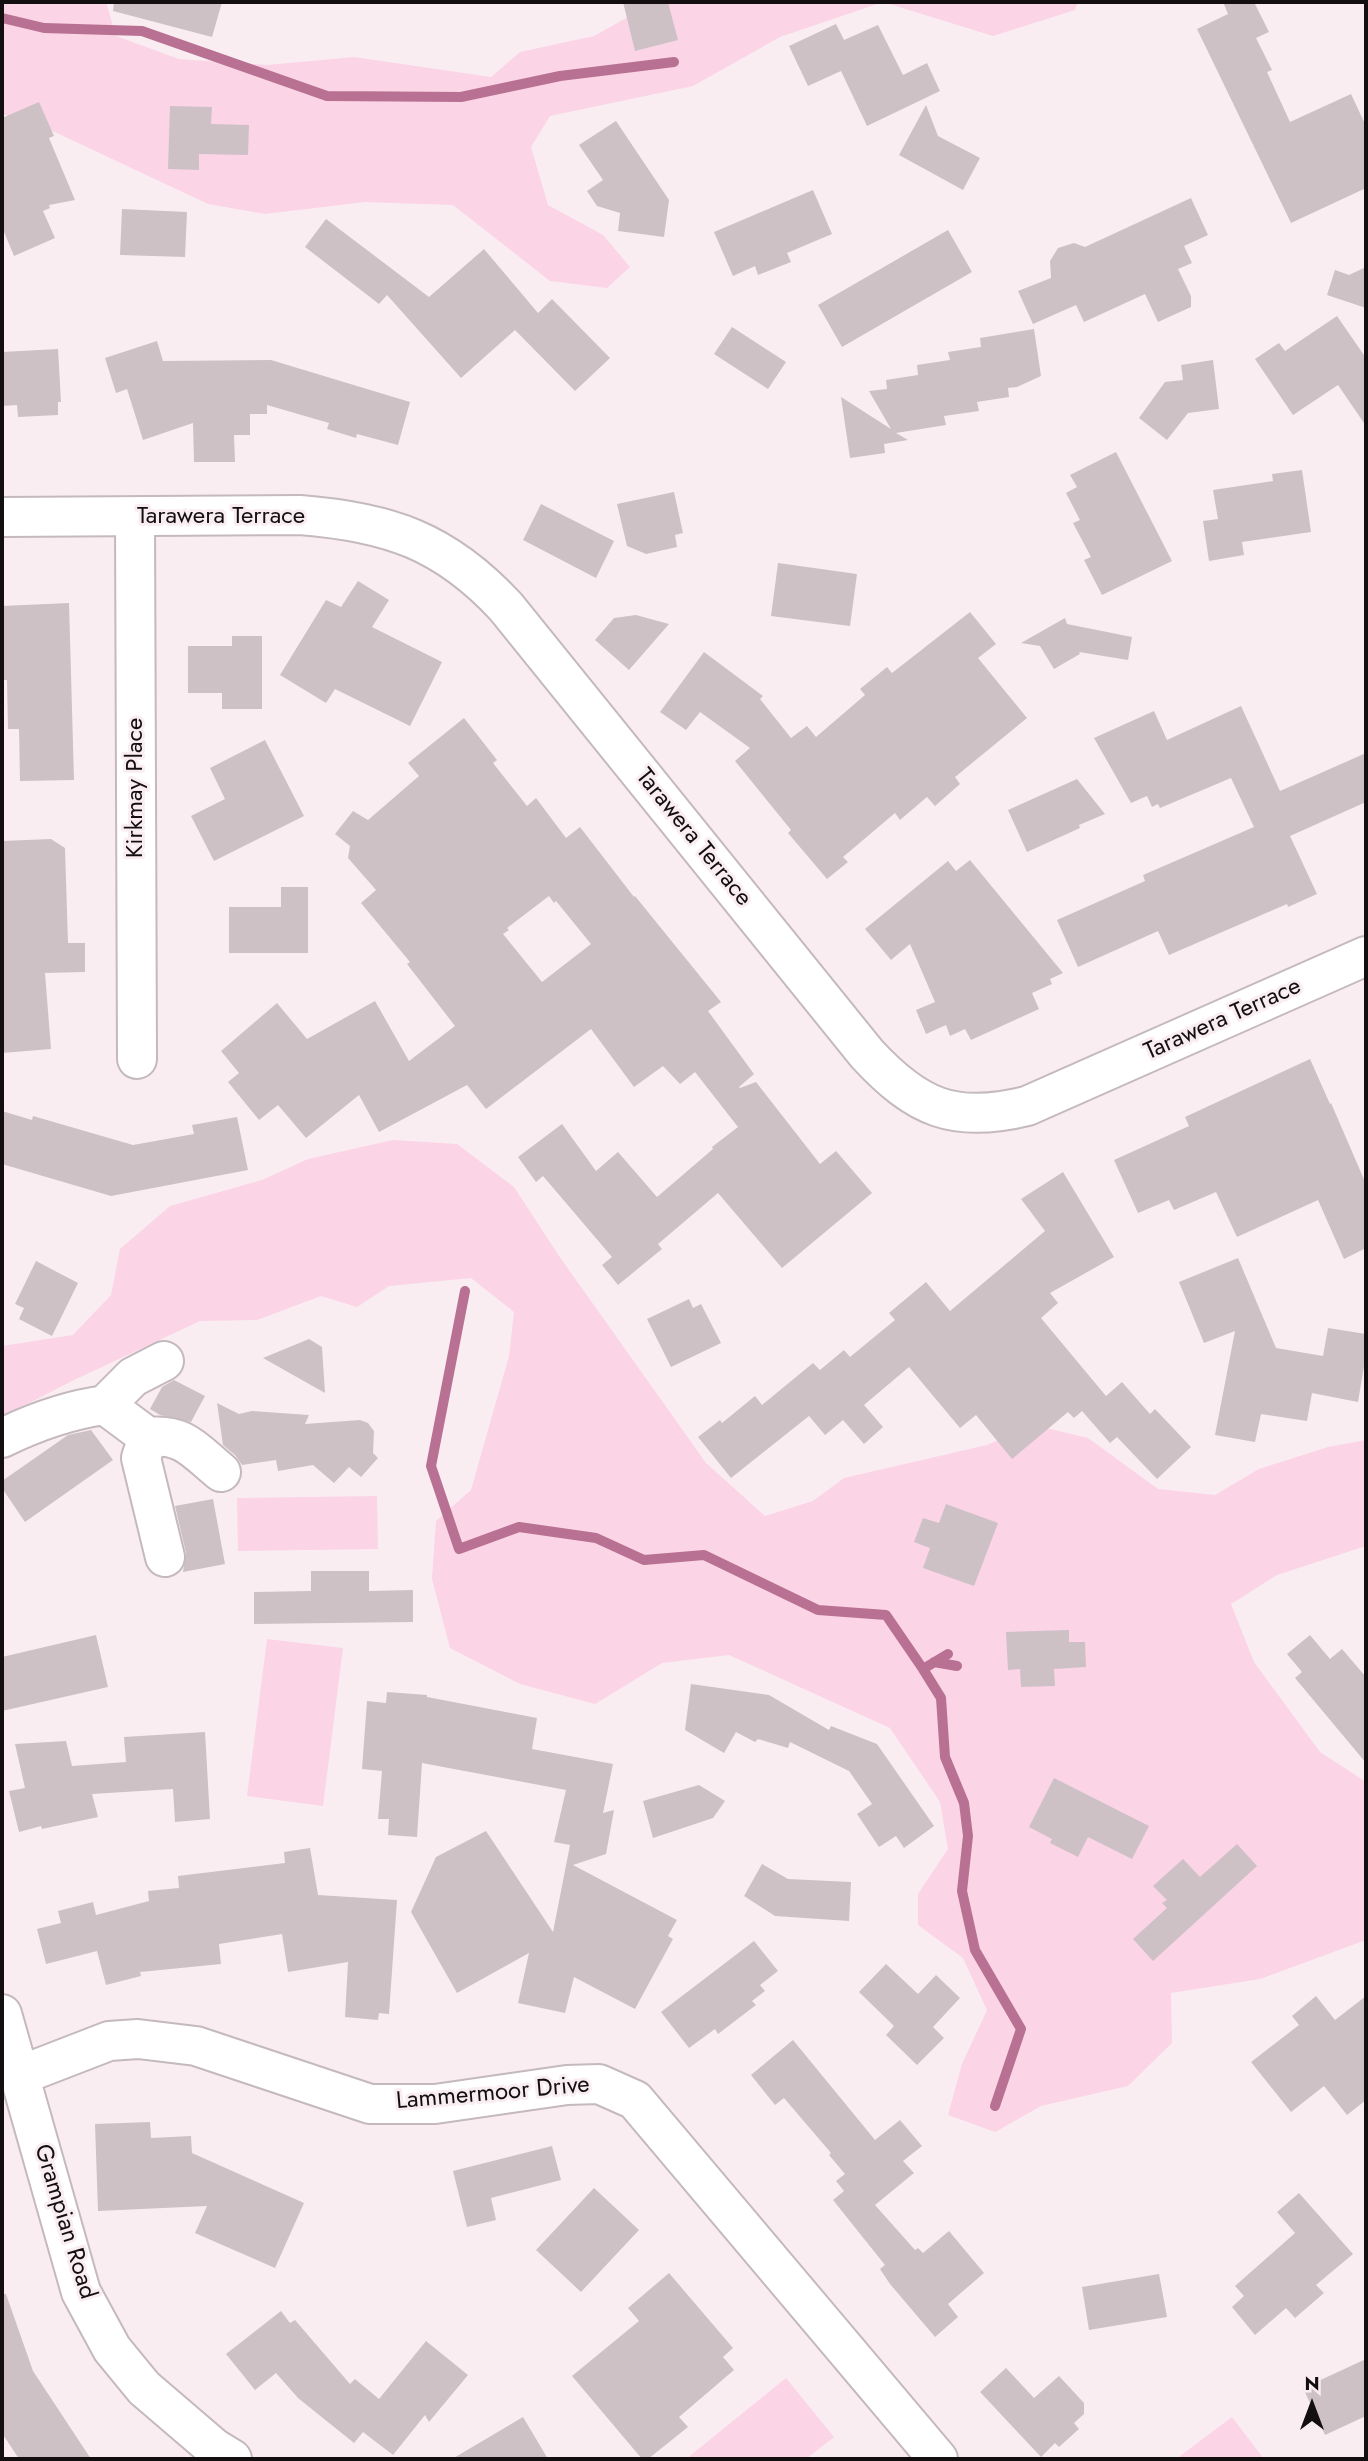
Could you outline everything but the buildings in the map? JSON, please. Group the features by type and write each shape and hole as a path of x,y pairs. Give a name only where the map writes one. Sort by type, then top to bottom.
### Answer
{"street":[{"name":"Tarawera Terrace","path":"2,517 300,515 338,518 372,524 407,535 464,567 506,607 867,1054 887,1075 929,1105 954,1112 978,1114 1027,1106 1366,956"},
{"name":"Kirkmay Place","path":"135,518 137,1059"},
{"path":"2,1438 76,1409 105,1405 133,1377 164,1362"},
{"path":"105,1405 148,1437 166,1435 184,1442 221,1472"},
{"path":"148,1437 141,1458 165,1557"},
{"name":"Grampian Road","path":"2,2014 80,2291 112,2349 144,2388 214,2448 232,2459"},
{"name":"Lammermoor Drive","path":"21,2075 108,2041 138,2039 196,2046 370,2104 435,2104 567,2085 599,2084 635,2100 938,2459"}],"shaded area":[{"path":"2,2 106,2 116,36 179,59 267,65 354,57 491,77 520,52 594,36 655,2 883,2 780,37 693,86 550,116 531,147 548,205 603,235 630,267 607,288 550,281 453,205 365,202 265,214 208,204 42,126 2,114"},
{"path":"883,2 1078,2 1075,10 993,36"},
{"path":"393,1140 457,1144 514,1187 559,1256 706,1463 765,1516 813,1501 844,1478 987,1445 1033,1425 1088,1438 1158,1489 1215,1495 1259,1469 1328,1447 1366,1440 1366,1546 1277,1575 1231,1604 1254,1662 1320,1752 1366,1782 1366,1940 1260,1979 1171,1993 1172,2043 1128,2086 1041,2106 995,2132 948,2115 962,2064 987,2010 963,1958 918,1925 918,1894 948,1849 940,1802 890,1728 729,1655 662,1663 595,1704 520,1684 450,1648 432,1579 436,1521 471,1490 509,1356 514,1312 471,1278 389,1286 357,1307 321,1296 257,1320 200,1321 2,1417 2,1346 73,1335 111,1295 120,1249 170,1206 262,1180 308,1159"},
{"path":"377,1496 378,1549 238,1551 237,1498"},
{"path":"267,1639 343,1648 323,1806 247,1796"},
{"path":"786,2378 834,2437 806,2459 686,2459"},
{"path":"1232,2417 1264,2459 1176,2459"}],"waterway":[{"path":"2,18 44,28 142,31 327,96 461,97 560,76 674,62"},
{"path":"465,1291 431,1466 459,1549 519,1527 596,1538 644,1560 704,1555 818,1610 886,1615 923,1669 948,1654"},
{"path":"934,1662 957,1666"},
{"path":"923,1669 941,1698 945,1757 964,1803 968,1836 962,1891 975,1950 1021,2029 995,2106"}]}
